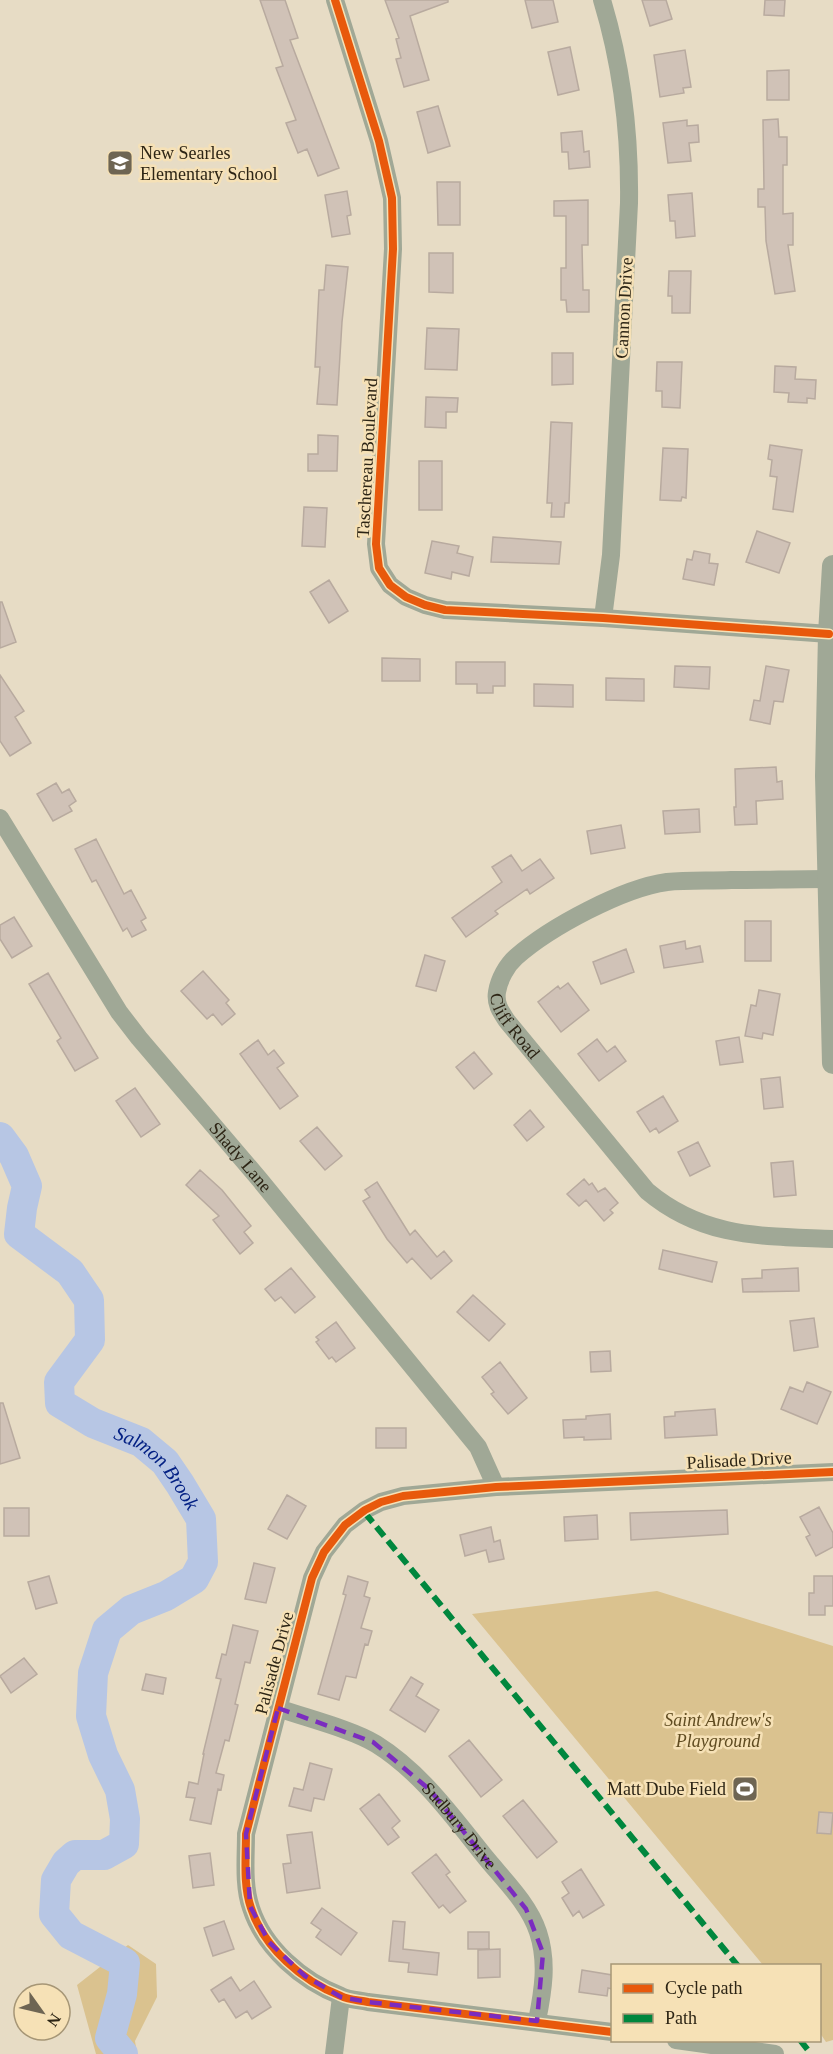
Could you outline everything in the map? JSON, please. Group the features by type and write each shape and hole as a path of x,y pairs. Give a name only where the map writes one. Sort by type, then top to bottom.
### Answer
{"street":[{"name":"Taschereau Boulevard","path":"335,0 379,141 392,198 393,249 376,544 379,568 390,585 406,597 425,605 464,612 603,618 829,634"},
{"name":"Cannon Drive","path":"602,0 616,56 630,165 611,543 603,618"},
{"path":"833,566 826,766 833,1063"},
{"name":"Shady Lane","path":"0,818 119,1012 478,1446 496,1487"},
{"name":"Cliff Road","path":"827,879 667,882 645,887 599,905 542,938 516,957 506,968 496,994 499,1009 507,1021 646,1191 662,1204 678,1214 715,1228 773,1237 833,1239"},
{"name":"Palisade Drive","path":"611,2032 368,2002 341,1996 305,1976 286,1961 269,1942 250,1906 245,1875 246,1834 312,1578 324,1552 345,1525 373,1506 403,1496 496,1487 833,1472"},
{"name":"Sudbury Drive","path":"278,1708 373,1743 392,1755 430,1790 509,1886 538,1930 545,1973 537,2021"},
{"path":"334,2054 341,1996"},
{"path":"690,2042 775,2054"}],"highlighted area":[{"path":"278,1708 373,1742 430,1790 526,1909 543,1953 537,2021 341,1997 305,1976 269,1942 250,1906 246,1834"}],"green space":[{"name":"Saint Andrew's Playground","path":"657,1591 833,1646 833,2040 826,2042 821,2034 821,1964 762,1964 472,1614"},
{"path":"128,1945 156,1964 157,1997 135,2041 137,2054 96,2054 77,1985"}],"building":[{"path":"260,0 285,0 298,38 290,40 339,168 318,176 307,149 298,153 286,123 296,120 276,68 283,66"},
{"path":"385,0 448,0 448,2 410,16 429,80 404,87 396,59 401,58 396,39 399,38"},
{"path":"525,0 553,0 558,22 532,28"},
{"path":"642,0 666,0 672,19 650,26"},
{"path":"765,0 785,0 784,16 764,15"},
{"path":"570,47 579,90 558,95 548,52"},
{"path":"685,50 691,87 683,88 684,93 660,97 654,55"},
{"path":"789,70 789,100 767,100 767,71"},
{"path":"438,106 450,146 428,153 417,112"},
{"path":"778,119 779,137 787,137 787,165 783,165 783,214 793,213 793,245 788,245 795,291 775,294 766,241 765,207 758,207 758,189 764,189 763,120"},
{"path":"687,120 687,126 698,125 699,142 689,143 691,161 668,163 663,123"},
{"path":"582,131 584,152 589,151 590,167 569,169 568,152 562,152 561,133"},
{"path":"437,182 460,182 460,225 438,225"},
{"path":"347,191 351,215 347,216 350,234 332,237 325,195"},
{"path":"692,193 695,236 676,238 675,221 670,221 668,195"},
{"path":"588,200 588,245 582,245 583,290 589,290 589,312 567,312 566,300 561,300 561,268 566,268 566,216 554,216 554,201"},
{"path":"429,253 453,253 453,293 429,292"},
{"path":"326,265 348,267 337,405 317,404 320,367 315,367 319,290 324,290"},
{"path":"669,271 691,271 690,313 672,313 672,296 668,296"},
{"path":"427,328 459,329 457,370 425,369"},
{"path":"552,353 573,353 573,384 552,385"},
{"path":"657,362 682,362 680,408 662,407 662,391 656,391"},
{"path":"775,366 796,367 795,379 816,380 815,399 807,398 807,403 788,402 789,393 774,392"},
{"path":"426,397 458,398 457,412 446,412 446,428 425,427"},
{"path":"551,422 572,423 569,503 565,503 564,517 551,517 552,503 547,503"},
{"path":"318,435 338,436 337,471 308,471 308,454 318,454"},
{"path":"770,445 802,450 793,512 773,509 777,477 770,476 772,460 768,459"},
{"path":"663,448 688,449 686,498 682,497 681,501 660,500"},
{"path":"419,461 442,461 442,510 419,510"},
{"path":"304,507 327,508 325,547 302,546"},
{"path":"757,531 790,543 779,573 746,562"},
{"path":"493,537 561,542 559,564 491,562"},
{"path":"432,541 459,546 457,553 473,557 469,576 452,572 451,579 425,573"},
{"path":"694,551 710,554 709,563 718,564 714,585 683,579 687,559 692,560"},
{"path":"329,580 348,611 329,623 310,592"},
{"path":"0,602 2,602 16,642 0,648"},
{"path":"382,658 420,659 420,681 382,681"},
{"path":"456,662 505,662 505,686 493,686 493,693 477,693 477,684 456,684"},
{"path":"675,666 710,667 709,689 674,687"},
{"path":"766,666 789,670 783,702 774,701 770,724 750,720 754,700 760,701"},
{"path":"0,675 24,711 15,717 31,743 10,756 0,741"},
{"path":"606,678 644,679 644,701 606,700"},
{"path":"534,684 573,685 573,707 534,706"},
{"path":"776,767 777,782 782,781 783,799 756,801 757,824 735,825 735,769"},
{"path":"56,783 62,793 69,789 76,801 69,806 72,811 53,821 37,794"},
{"path":"699,809 700,832 665,834 663,811"},
{"path":"621,825 625,848 591,854 587,831"},
{"path":"96,839 124,894 131,890 146,918 141,921 146,930 132,937 127,928 123,931 96,880 92,882 75,849"},
{"path":"511,855 522,871 540,859 554,878 530,894 527,889 495,911 498,914 466,937 452,918 502,882 492,867"},
{"path":"14,917 32,946 12,958 0,939 0,925"},
{"path":"745,921 771,921 771,961 745,961"},
{"path":"685,941 686,949 700,946 703,962 664,968 660,946"},
{"path":"626,949 634,972 601,984 593,962"},
{"path":"425,955 445,961 436,991 416,986"},
{"path":"203,971 229,1000 226,1003 235,1014 222,1025 213,1014 207,1019 181,991"},
{"path":"48,973 98,1058 75,1071 57,1041 61,1038 29,984"},
{"path":"568,983 589,1010 561,1032 538,1002 558,986 560,989"},
{"path":"759,990 780,994 773,1035 763,1033 762,1039 745,1036 751,1005 756,1006"},
{"path":"739,1037 743,1062 720,1065 716,1041"},
{"path":"597,1039 607,1052 615,1046 626,1061 599,1081 578,1054"},
{"path":"258,1040 268,1055 274,1050 284,1063 277,1068 298,1096 280,1109 240,1054"},
{"path":"474,1052 492,1074 474,1089 456,1067"},
{"path":"780,1077 783,1107 764,1109 761,1079"},
{"path":"135,1088 160,1124 141,1137 116,1101"},
{"path":"663,1096 678,1121 659,1133 656,1128 650,1132 637,1112"},
{"path":"530,1110 544,1127 527,1141 514,1125"},
{"path":"317,1127 342,1156 325,1170 300,1141"},
{"path":"698,1142 710,1166 690,1176 678,1152"},
{"path":"793,1161 796,1195 774,1197 771,1163"},
{"path":"200,1170 222,1190 251,1226 244,1232 253,1243 240,1254 213,1220 219,1216 186,1185"},
{"path":"584,1179 589,1185 592,1183 598,1192 605,1188 618,1203 610,1210 613,1213 604,1221 586,1200 579,1206 567,1194"},
{"path":"377,1182 410,1235 415,1230 437,1257 444,1251 452,1261 431,1279 412,1258 407,1263 387,1239 363,1201 370,1197 365,1190"},
{"path":"663,1250 717,1262 712,1282 659,1269"},
{"path":"291,1268 315,1297 295,1313 281,1297 275,1301 265,1289"},
{"path":"798,1268 799,1291 743,1292 742,1279 762,1278 762,1270"},
{"path":"473,1295 505,1324 489,1341 457,1312"},
{"path":"814,1318 818,1347 794,1351 790,1321"},
{"path":"336,1322 355,1348 336,1362 332,1357 329,1359 316,1342 319,1340 316,1337"},
{"path":"610,1351 611,1371 591,1372 590,1352"},
{"path":"500,1362 527,1398 508,1414 491,1394 494,1392 482,1377"},
{"path":"807,1382 831,1392 817,1424 781,1409 790,1387 803,1392"},
{"path":"0,1403 3,1403 20,1458 0,1464"},
{"path":"715,1409 717,1435 665,1438 664,1417 675,1416 675,1412"},
{"path":"610,1414 611,1439 564,1438 563,1420 586,1419 586,1416"},
{"path":"376,1428 406,1428 406,1448 376,1448"},
{"path":"287,1495 306,1506 287,1539 268,1529"},
{"path":"819,1507 833,1533 833,1547 816,1556 806,1537 810,1535 800,1517"},
{"path":"4,1508 29,1508 29,1536 4,1536"},
{"path":"727,1510 728,1534 631,1540 630,1513"},
{"path":"597,1515 598,1539 565,1541 564,1517"},
{"path":"491,1527 494,1542 500,1540 504,1559 489,1562 486,1550 465,1556 460,1535"},
{"path":"254,1563 275,1568 266,1603 245,1599"},
{"path":"49,1576 57,1603 36,1609 28,1582"},
{"path":"348,1576 368,1582 364,1596 370,1598 361,1628 372,1631 368,1645 365,1644 356,1678 346,1676 339,1700 318,1694 346,1595 343,1594"},
{"path":"814,1576 833,1576 833,1606 825,1606 825,1615 809,1615 809,1593 814,1593"},
{"path":"233,1625 258,1631 250,1663 245,1662 229,1741 225,1740 216,1773 224,1775 221,1790 218,1789 211,1824 190,1820 195,1798 186,1797 189,1782 198,1784 221,1679 216,1678 222,1654 226,1655"},
{"path":"24,1658 37,1674 11,1693 0,1676"},
{"path":"146,1674 166,1678 163,1694 142,1690"},
{"path":"411,1677 423,1684 416,1696 439,1710 425,1732 390,1710"},
{"path":"469,1740 502,1780 481,1797 449,1756"},
{"path":"310,1763 332,1769 324,1800 314,1798 311,1811 289,1806 294,1788 303,1790"},
{"path":"379,1794 400,1821 392,1828 399,1837 388,1845 360,1809"},
{"path":"523,1800 557,1842 537,1858 503,1816"},
{"path":"819,1812 833,1813 831,1834 817,1833"},
{"path":"312,1832 320,1888 287,1893 283,1864 291,1863 287,1835"},
{"path":"210,1853 214,1885 193,1888 189,1856"},
{"path":"436,1854 450,1872 446,1875 466,1901 450,1913 443,1905 439,1908 412,1873"},
{"path":"581,1869 604,1905 583,1918 579,1911 573,1916 562,1898 569,1893 562,1882"},
{"path":"322,1908 357,1933 341,1955 316,1937 321,1930 311,1923"},
{"path":"224,1921 234,1949 213,1956 204,1928"},
{"path":"393,1921 405,1922 403,1949 439,1953 437,1975 408,1972 409,1963 389,1961"},
{"path":"468,1932 489,1932 489,1949 468,1949"},
{"path":"500,1949 500,1977 478,1978 478,1950"},
{"path":"582,1970 611,1975 611,1989 608,1988 607,1996 579,1992"},
{"path":"231,1977 240,1991 254,1981 271,2007 252,2019 247,2011 236,2018 224,1999 219,2002 211,1990"}],"waterway":[{"name":"Salmon Brook","path":"0,1137 14,1156 27,1186 19,1234 70,1272 89,1300 90,1340 59,1382 60,1403 93,1423 141,1442 165,1462 201,1519 203,1562 194,1579 166,1596 131,1610 107,1630 93,1673 91,1716 103,1755 120,1790 125,1819 124,1844 104,1855 75,1855 66,1863 56,1880 54,1914 71,1935 125,1963 122,1994 110,2038 123,2054"}],"marked path":[{"path":"365,1513 736,1964"},
{"path":"802,2042 811,2054"}],"cycle path":[{"path":"335,0 379,141 392,198 393,249 376,544 379,568 390,585 406,597 445,610 603,618 829,634"},
{"path":"611,2032 347,1998 312,1982 286,1961 265,1937 248,1899 246,1834 312,1578 324,1552 345,1525 365,1510 381,1502 403,1496 496,1487 833,1472"}],"place":[{"name":"New Searles Elementary School","path":"120,163"},
{"name":"Matt Dube Field","path":"745,1789"}]}
